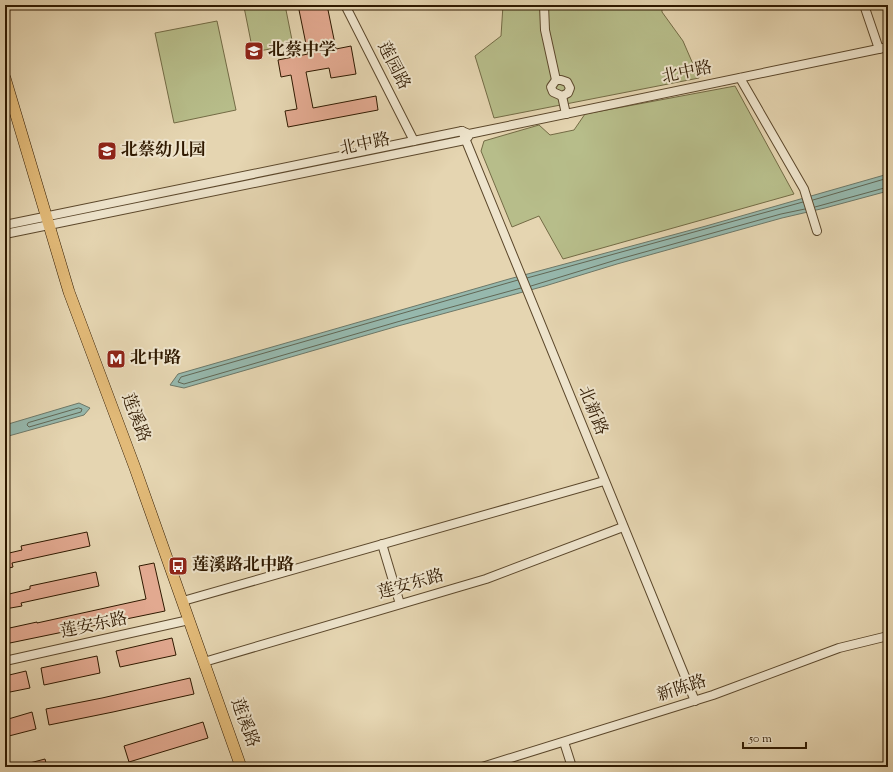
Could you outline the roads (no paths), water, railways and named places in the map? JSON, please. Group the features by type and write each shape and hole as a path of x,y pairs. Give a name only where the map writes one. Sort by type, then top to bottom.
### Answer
{"main road":[{"name":"莲溪路","path":"5,78 69,292 136,468 241,767"}],"street":[{"name":"莲园路","path":"345,5 414,141"},
{"path":"544,5 545,30 556,80 567,82 570,88 568,93 562,96 566,114"},
{"path":"864,5 879,49"},
{"name":"北中路","path":"5,225 47,221 888,47"},
{"path":"740,78 806,195 816,231"},
{"name":"北中路","path":"5,234 47,221 414,141 466,135"},
{"name":"北新路","path":"466,135 521,273 528,295 695,701"},
{"path":"183,601 604,481"},
{"name":"莲安东路","path":"204,662 505,572 623,527"},
{"path":"382,544 400,604"},
{"name":"莲安东路","path":"5,661 189,620"},
{"name":"新陈路","path":"482,767 695,701 839,648 888,636"},
{"path":"564,742 572,767"}],"water":[{"path":"888,174 888,191 782,218 617,264 545,286 398,326 184,388 170,385 178,374 509,279 706,226"},
{"path":"79,403 90,408 84,415 5,437 5,425"}],"place":[{"name":"北蔡中学","path":"254,51"},
{"name":"北蔡幼儿园","path":"107,151"},
{"name":"北中路","path":"116,359"},
{"name":"莲溪路北中路","path":"178,566"}]}
